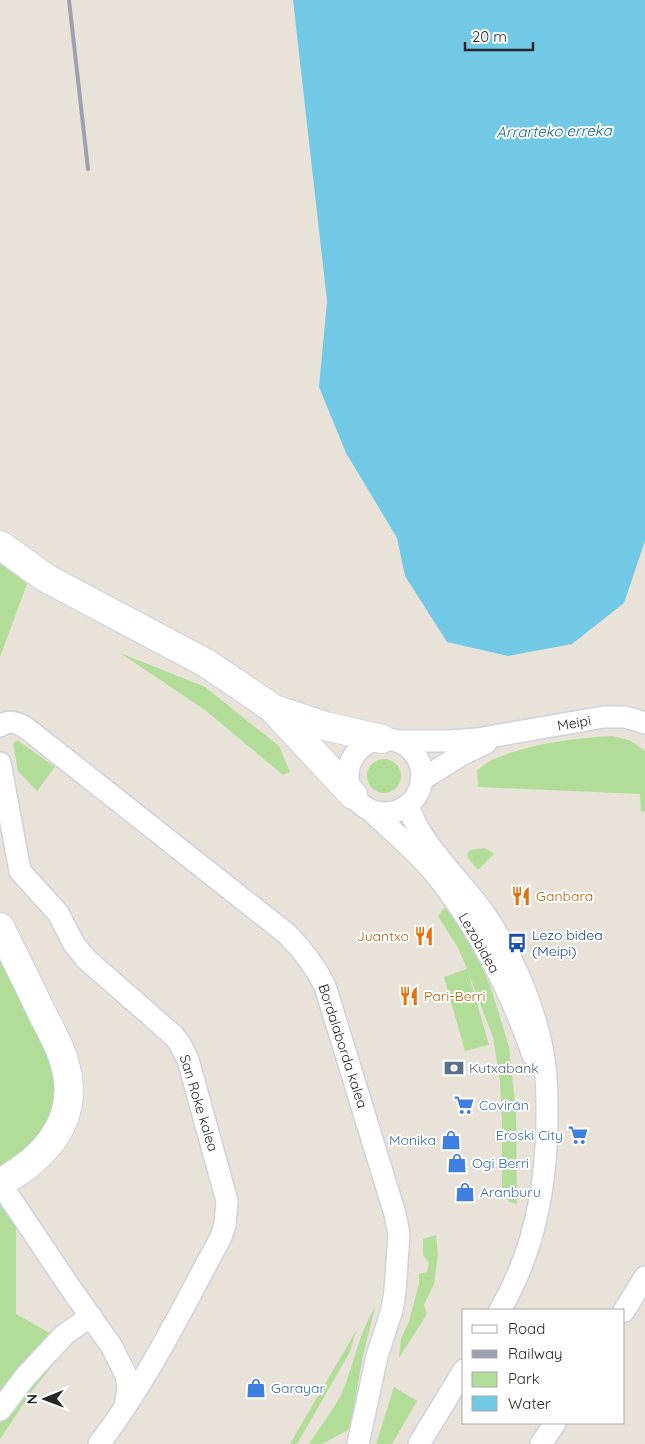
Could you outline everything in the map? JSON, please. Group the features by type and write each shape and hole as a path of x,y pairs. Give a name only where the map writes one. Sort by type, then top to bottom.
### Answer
{"street":[{"path":"0,545 46,578 206,663 271,707 362,803 391,813 408,805 415,797 421,780 420,768 416,756 408,747 389,740 325,726 271,707"},
{"name":"Meipi","path":"389,740 450,741 504,735 604,717 625,717 645,723"},
{"name":"Bordalaborda kalea","path":"5,721 287,934 308,957 325,986 396,1214 399,1234 392,1310 377,1356 358,1444"},
{"name":"Meipi","path":"421,780 461,755 504,735"},
{"path":"362,803 348,783 348,771 352,759 359,749 370,742 389,740"},
{"name":"San Roke kalea","path":"0,763 20,872 58,913 74,944 86,959 168,1030 180,1044 188,1060 226,1195 227,1213 220,1237 144,1378 122,1413 99,1444"},
{"name":"Lezobidea","path":"362,803 437,875 462,912 485,950 505,990 531,1048 547,1100"},
{"name":"Lezobidea","path":"408,805 415,822 435,851 485,915 516,969 528,998 542,1045 546,1082 548,1136 540,1204 519,1272 500,1309"},
{"path":"0,927 58,1045 68,1075 69,1090 63,1120 50,1144 31,1163 0,1183 112,1347 126,1375 128,1389 122,1413"},
{"path":"625,1309 645,1277"},
{"path":"0,1410 26,1376 64,1335 91,1316"},
{"path":"419,1444 462,1373"},
{"path":"541,1444 553,1424"}],"green space":[{"path":"0,563 27,584 0,657"},
{"path":"120,653 205,687 279,746 290,772 283,775 205,710"},
{"path":"613,736 631,741 645,751 645,812 641,811 640,794 478,787 477,770 494,759 554,742"},
{"path":"17,740 55,767 37,791 18,771 13,744"},
{"path":"384,759 391,760 396,764 400,769 400,783 396,788 391,792 384,793 377,792 372,788 368,783 367,776 368,769 372,764 377,760"},
{"path":"485,848 494,854 478,870 468,858 467,853 471,850"},
{"path":"445,907 472,944 491,988 509,1047 516,1112 517,1204 509,1202 502,1188 500,1081 493,1037 468,972 489,1045 465,1051 444,977 467,969 458,948 438,916"},
{"path":"0,927 58,1045 63,1120 16,1173 16,1314 69,1344 33,1390 0,1439"},
{"path":"436,1235 438,1254 434,1284 424,1305 427,1314 399,1358 401,1339 409,1321 419,1284 419,1274 427,1272 429,1263 423,1255 423,1239"},
{"path":"375,1308 363,1355 350,1429 322,1444 309,1444 341,1395 364,1328"},
{"path":"356,1331 350,1352 297,1444 290,1444"},
{"path":"394,1387 417,1401 392,1444 376,1444"}],"water":[{"name":"Arrarteko erreka","path":"293,0 645,0 645,541 624,603 572,644 508,656 447,642 405,576 397,538 346,453 319,387 327,301"}],"railway":[{"path":"69,0 88,169"}],"place":[{"name":"Ganbara","path":"521,896"},
{"name":"Juantxo","path":"424,936"},
{"name":"Lezo bidea (Meipi)","path":"517,943"},
{"name":"Pari-Berri","path":"409,996"},
{"name":"Kutxabank","path":"454,1068"},
{"name":"Covirán","path":"464,1105"},
{"name":"Eroski City","path":"578,1135"},
{"name":"Monika","path":"451,1140"},
{"name":"Ogi Berri","path":"457,1163"},
{"name":"Aranburu","path":"465,1192"},
{"name":"Garayar","path":"256,1388"}]}
